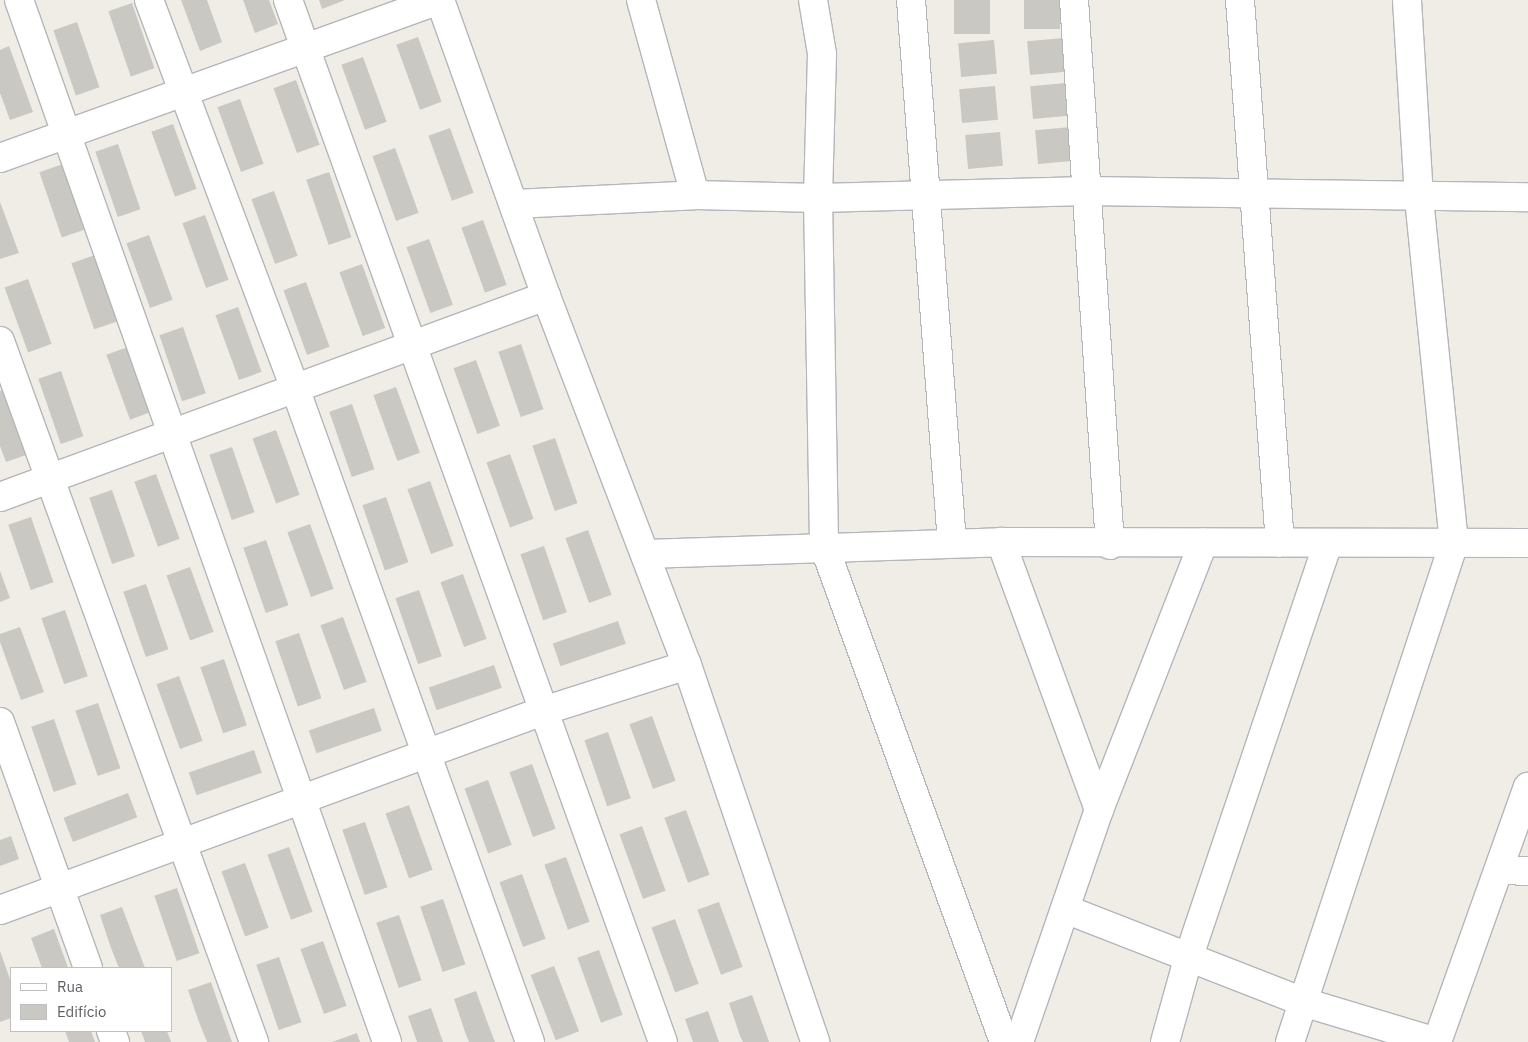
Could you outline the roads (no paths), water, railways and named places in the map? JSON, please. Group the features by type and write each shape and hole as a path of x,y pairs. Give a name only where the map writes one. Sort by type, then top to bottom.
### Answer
{"street":[{"path":"19,0 169,434 387,1042"},
{"path":"149,0 295,388 530,1042"},
{"path":"288,0 410,345 663,1042"},
{"path":"0,158 440,0 546,296 687,665 815,1042"},
{"path":"641,0 695,195"},
{"path":"813,0 822,54 818,198 824,546 1004,1042"},
{"path":"911,0 929,196 952,544"},
{"path":"1074,0 1110,545"},
{"path":"1240,0 1280,543"},
{"path":"1290,1042 1454,543 1419,197 1407,0"},
{"path":"514,204 695,195 818,198 1088,191 1254,196 1528,197"},
{"path":"0,497 546,296"},
{"path":"0,341 254,1042"},
{"path":"1001,542 1099,810"},
{"path":"646,554 824,546 1001,542 1110,545 1203,543 1528,543"},
{"path":"1019,1042 1099,810 1203,543"},
{"path":"1164,1042 1188,959 1328,543"},
{"path":"0,910 543,711 687,665"},
{"path":"0,722 88,967"},
{"path":"1065,909 1188,959 1303,1002 1437,1042 1515,870 1528,787"}]}
